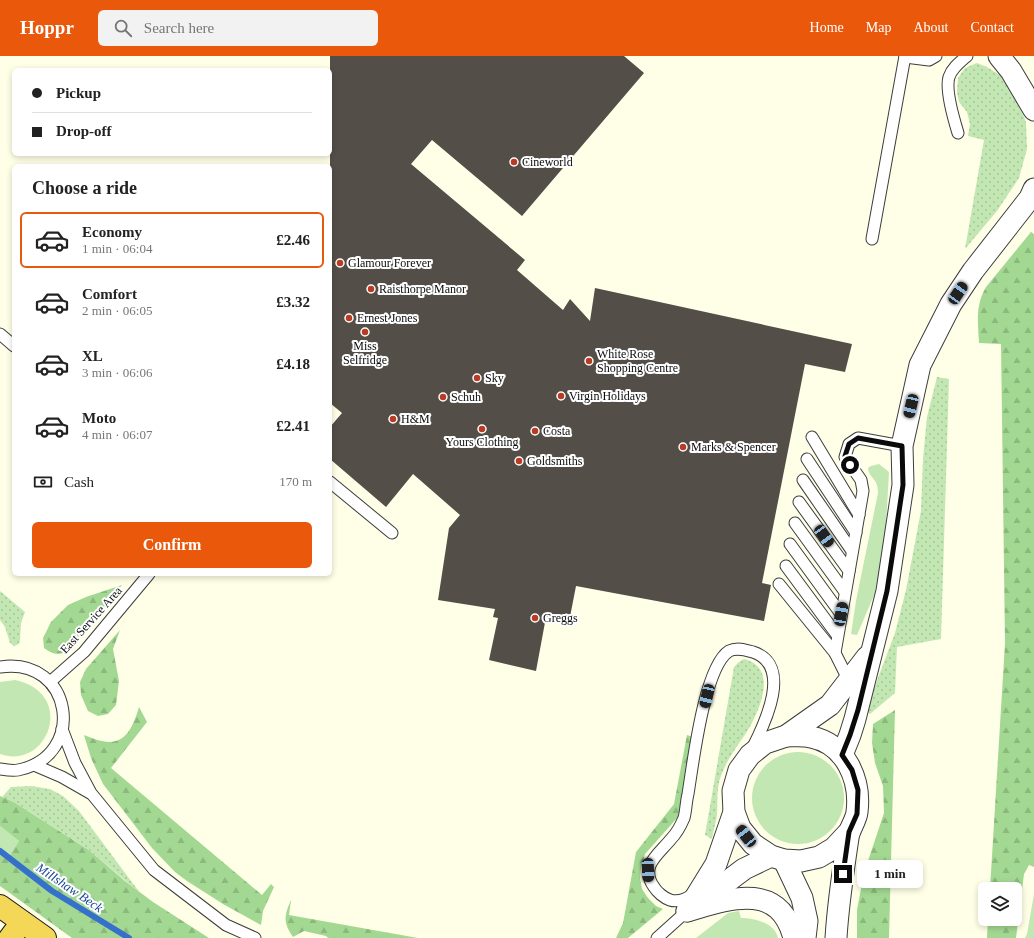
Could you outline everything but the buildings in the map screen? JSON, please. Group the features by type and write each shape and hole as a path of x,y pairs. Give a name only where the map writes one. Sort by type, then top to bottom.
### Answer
{"highway":[{"path":"0,906 16,930 45,938"}],"street":[{"path":"999,56 1011,71 1034,110"},
{"path":"842,755 850,735 887,591 903,485 902,446 920,365 951,304 973,271 1030,198 1034,189"},
{"path":"849,832 834,848 819,857 801,861 777,858 753,844 740,828 734,812 733,791 739,770 750,755 765,743 786,736 830,705 873,650"},
{"path":"786,736 811,737 828,744 842,755 852,770 858,790 857,814 849,832 839,902 836,938"},
{"path":"687,911 716,864 734,812"},
{"path":"687,911 744,869 777,858"},
{"path":"777,858 802,898 807,921 805,938"},
{"path":"687,911 722,900 747,897 769,902 781,912 794,938"}],"lane":[{"path":"872,239 905,56 929,60 936,56"},
{"path":"958,133 949,100 949,78 956,65 967,56"},
{"path":"0,334 12,344"},
{"path":"812,437 859,515"},
{"path":"834,653 863,491 861,480 845,456 849,444 858,438 902,446"},
{"path":"807,459 856,533"},
{"path":"803,480 852,551"},
{"path":"332,484 392,533"},
{"path":"799,502 849,571"},
{"path":"794,523 845,592"},
{"path":"790,544 841,614"},
{"path":"786,566 837,635"},
{"name":"East Service Area","path":"50,682 84,652 147,576"},
{"path":"779,584 834,653 849,681"},
{"path":"700,890 686,899 671,900 657,892 649,880 648,870 653,859 672,838 684,818 700,726 711,681 718,663 730,651 742,649 756,653 767,661 774,673 774,688 769,707 763,726 750,755"},
{"path":"0,667 12,665 26,667 39,673 50,682 58,693 64,716 58,742 50,754 43,760 34,765 17,770 0,769"},
{"path":"62,729 75,763 91,793 154,870 226,925 255,938"},
{"path":"34,765 62,777 91,793"},
{"path":"657,938 687,911"}],"green space":[{"path":"977,63 987,67 1001,76 1016,97 1026,122 1027,149 1019,178 997,211 965,249 984,140 968,136 970,124 967,112 959,102 957,92 958,78 965,68"},
{"path":"1031,232 1034,234 1034,867 1029,865 1024,874 1022,890 1022,882 990,882 1005,643 1001,344 979,343 978,314 982,294 986,287"},
{"path":"937,377 949,379 941,639 897,647 895,693 870,714 867,712 870,699 895,633 906,590 921,511 923,459 927,417"},
{"path":"879,464 889,472 886,526 875,593 857,635 851,634 856,601 878,493 877,484 868,468"},
{"path":"122,585 73,647 59,654 52,653 44,648 43,638 51,622 68,605 86,597"},
{"path":"0,591 25,612 21,623 19,644 14,646 10,643 5,627 0,620"},
{"path":"120,630 113,649 119,681 116,705 108,714 98,716 88,711 81,695 80,682 86,669"},
{"path":"744,659 754,663 760,670 763,677 764,686 759,706 752,723 731,755 719,781 717,815 712,839 705,835 734,667"},
{"path":"15,680 34,688 46,699 50,714 49,728 42,741 31,751 17,756 0,754 0,682"},
{"path":"139,707 147,722 111,768 262,895 271,884 274,887 263,911 261,925 223,904 175,872 152,848 103,784 91,758 84,735 102,741 117,741 128,733"},
{"path":"895,710 889,938 857,938 857,910 864,873 884,813 883,786 875,763 872,743 873,724"},
{"path":"687,735 693,737 678,817 645,854 641,868 640,878 642,889 656,906 663,909 628,938 616,938 623,923 636,852 674,804"},
{"path":"798,752 816,756 830,766 840,780 844,798 840,816 830,830 816,840 798,844 780,840 766,830 756,816 752,798 756,780 766,766 780,756"},
{"path":"31,786 50,789 63,796 79,811 140,893 89,850 14,802 2,797 11,787"},
{"path":"0,796 14,802 89,850 125,881 153,902 209,938 72,938 0,886 0,855 7,860 19,841 0,826"},
{"path":"0,826 19,841 7,861 0,855"},
{"path":"1034,894 1034,938 1025,938 1027,934"},
{"path":"291,900 289,915 418,938 328,938 326,936 304,931 293,937 286,923 287,910"},
{"path":"739,911 741,918 758,920 768,925 773,929 778,938 696,938 728,913"},
{"path":"988,926 1018,926 1016,938 987,938"}],"waterway":[{"name":"Millshaw Beck","path":"0,851 52,891 129,938"}],"place":[{"name":"Cineworld","path":"514,162"},
{"name":"Glamour Forever","path":"340,263"},
{"name":"Raisthorpe Manor","path":"371,289"},
{"name":"Ernest Jones","path":"349,318"},
{"name":"Miss Selfridge","path":"365,332"},
{"name":"White Rose Shopping Centre","path":"589,361"},
{"name":"Sky","path":"477,378"},
{"name":"Virgin Holidays","path":"561,396"},
{"name":"Schuh","path":"443,397"},
{"name":"H&M","path":"393,419"},
{"name":"Yours Clothing","path":"482,429"},
{"name":"Costa","path":"535,431"},
{"name":"Marks & Spencer","path":"683,447"},
{"name":"Goldsmiths","path":"519,461"},
{"name":"Greggs","path":"535,618"}],"route":[{"path":"843,874 849,832 857,814 858,790 852,770 842,755 858,710 887,591 903,485 902,446 858,438 849,444 845,456 850,465"}]}
